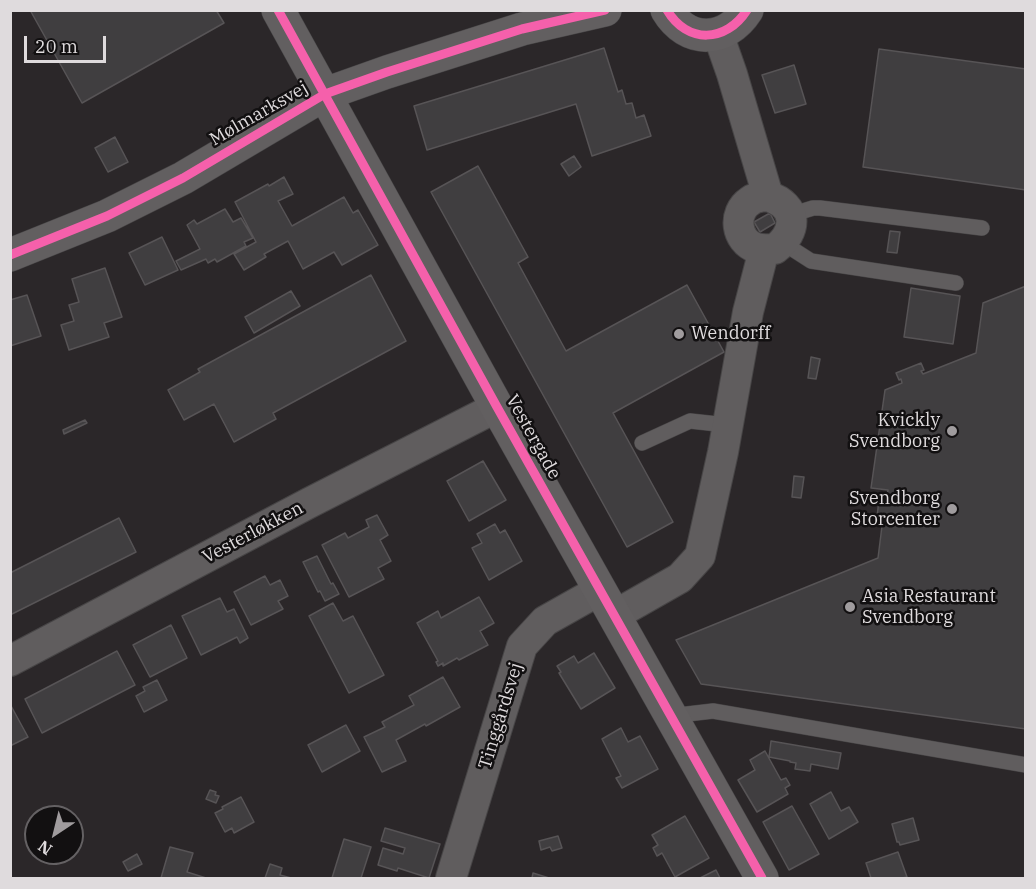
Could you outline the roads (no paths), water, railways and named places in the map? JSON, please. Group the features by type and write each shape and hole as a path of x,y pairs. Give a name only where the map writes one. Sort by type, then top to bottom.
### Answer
{"street":[{"name":"Vestergade","path":"278,10 497,407 762,879"},
{"name":"Mølmarksvej","path":"10,255 106,216 183,178 325,94 522,29 605,10"},
{"path":"667,10 676,24 689,32 704,36 730,29 740,21 747,10"},
{"path":"607,603 680,578 700,556 723,452 748,312 776,226 732,74 718,34"},
{"name":"Vesterløkken","path":"10,661 497,407"},
{"name":"Tinggårdsvej","path":"451,879 522,646 545,621 607,603"}],"lane":[{"path":"956,283 811,261 776,226 807,209 820,208 982,228"},
{"path":"642,442 690,420 727,425"},
{"path":"670,716 713,711 1026,765"}],"place":[{"name":"Wendorff","path":"679,334"},
{"name":"Kvickly Svendborg","path":"952,431"},
{"name":"Svendborg Storcenter","path":"952,509"},
{"name":"Asia Restaurant Svendborg","path":"850,607"}]}
